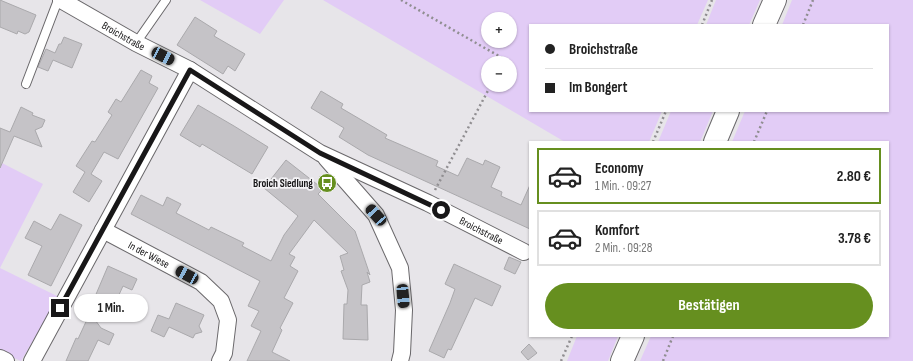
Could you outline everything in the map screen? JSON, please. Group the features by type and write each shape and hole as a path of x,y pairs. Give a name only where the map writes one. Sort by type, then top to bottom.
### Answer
{"main road":[{"path":"764,24 775,0"},
{"path":"715,141 728,112"},
{"path":"622,361 633,337"}],"street":[{"name":"Broichstraße","path":"60,0 136,43 190,70 320,153 428,203 524,252"},
{"path":"32,361 190,70"},
{"path":"320,153 376,215 400,268 404,310 402,353 400,361"},
{"name":"In der Wiese","path":"103,230 201,282 221,301 228,320 224,353 220,361"},
{"path":"0,358 6,361"}],"lane":[{"name":"Broichstraße","path":"26,84 60,0"},
{"path":"136,43 166,0"}],"path":[{"path":"401,0 499,56"},
{"path":"702,24 712,0"},
{"path":"803,24 813,0"},
{"path":"428,203 486,92"},
{"path":"653,141 666,112"},
{"path":"754,141 767,112"},
{"path":"561,361 572,337"},
{"path":"663,361 673,337"}],"shaded area":[{"path":"200,0 284,0 260,34"},
{"path":"323,0 708,0 697,24 529,24 529,112 662,112 649,141 563,141"},
{"path":"716,0 760,0 749,24 706,24"},
{"path":"792,0 913,0 913,361 640,361 651,337 889,337 889,141 732,141 745,112 889,112 889,24 782,24"},
{"path":"671,112 713,112 700,141 658,141"},
{"path":"0,162 43,184 0,268"},
{"path":"0,268 59,297 21,361 0,352"},
{"path":"577,337 618,337 608,361 567,361"}],"building":[{"path":"0,0 36,15 29,32 25,34 18,31 17,34 0,27"},
{"path":"195,17 217,31 214,36 245,54 235,71 228,66 223,74 177,45"},
{"path":"64,37 82,44 72,68 53,60 48,71 38,67 46,49 55,53"},
{"path":"141,70 152,76 149,83 158,88 118,159 104,152 91,174 102,181 89,202 73,192 85,172 76,166 92,141 95,142 112,115 108,112 116,99 121,102"},
{"path":"321,91 343,104 341,108 387,135 385,138 438,161 436,166 458,176 467,158 483,165 485,160 500,167 491,187 502,192 501,196 521,205 529,187 529,229 368,155 339,137 344,128 311,108"},
{"path":"198,105 268,147 252,174 202,144 200,147 180,135"},
{"path":"21,107 33,113 32,115 45,120 42,127 35,130 42,147 14,136 0,168 0,128 10,132"},
{"path":"286,160 323,189 318,194 355,231 370,275 367,272 370,282 362,285 361,305 367,305 368,340 343,339 344,304 347,304 348,290 341,271 344,270 340,256 348,253 314,220 289,254 295,257 290,266 298,271 284,298 293,303 280,328 282,330 272,352 290,361 247,361 261,331 251,326 259,311 248,306 260,281 131,214 141,195 163,206 167,197 181,204 176,213 209,230 211,227 244,243 242,246 271,261 284,235 298,216 264,188"},
{"path":"60,214 82,225 51,286 28,275 42,246 25,238 34,221 51,230"},
{"path":"509,257 521,262 515,274 504,269"},
{"path":"454,264 501,286 492,306 475,298 451,350 448,349 444,358 429,351 455,289 445,284"},
{"path":"108,266 137,279 132,290 123,286 113,308 102,303 97,316 82,309 89,296 94,299"},
{"path":"176,303 204,315 199,326 202,332 195,334 193,338 169,327 164,337 151,331 158,315 169,319"},
{"path":"90,313 101,328 114,334 109,345 98,340 88,361 66,361 76,338 78,339"},
{"path":"529,344 537,353 528,360 521,352"}],"place":[{"name":"Broich Siedlung","path":"327,183"}],"route":[{"path":"60,308 190,70 320,153 441,210"}]}
